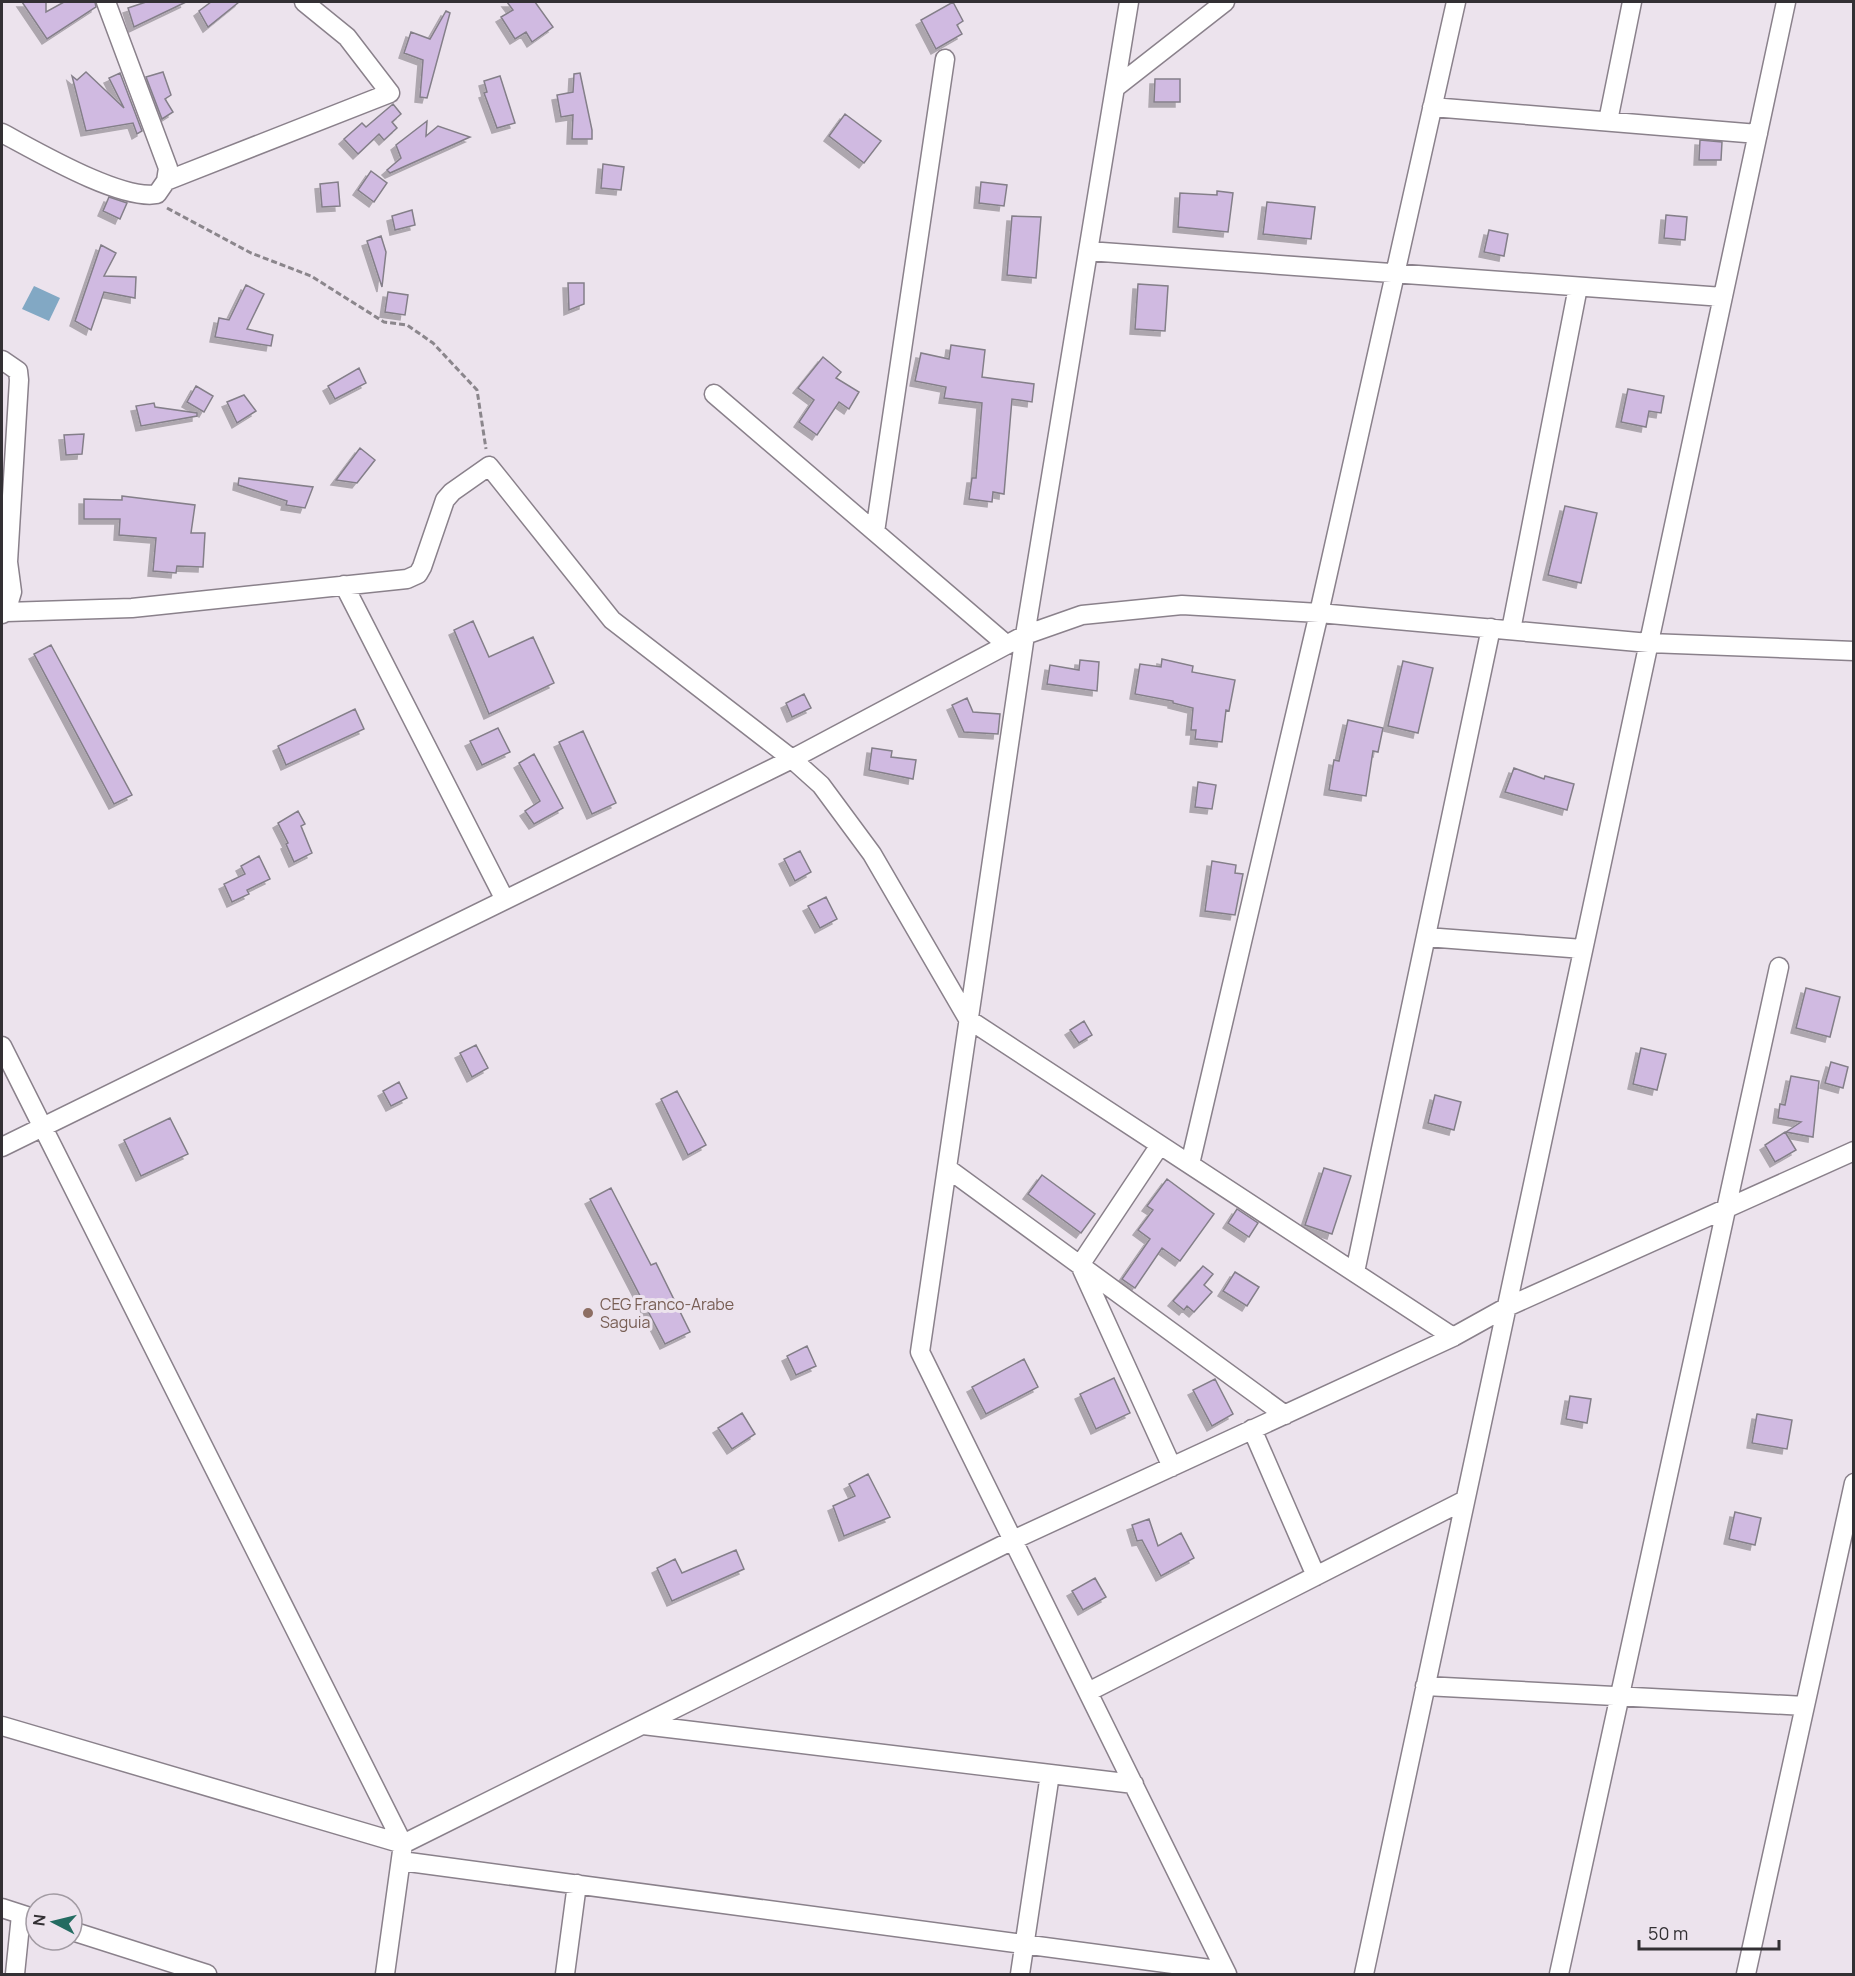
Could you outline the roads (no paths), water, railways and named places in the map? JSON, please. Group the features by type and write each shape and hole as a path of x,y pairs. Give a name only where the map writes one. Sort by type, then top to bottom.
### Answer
{"street":[{"path":"2,133 117,188 146,196 157,194 166,181 168,168 106,2"},
{"path":"166,181 390,93 347,37 304,2"},
{"path":"1130,2 1025,635 920,1352 1226,1972"},
{"path":"1115,88 1225,2"},
{"path":"1190,1164 1319,613 1456,2"},
{"path":"1608,122 1632,2"},
{"path":"1364,1974 1786,2"},
{"path":"875,532 945,59"},
{"path":"1432,107 1758,134"},
{"path":"1088,251 1722,297"},
{"path":"1511,630 1578,287"},
{"path":"2,360 18,371 19,380 8,562 12,592 4,613 132,608 407,579 418,574 445,500 452,492 489,466 612,621 792,759 821,785 872,854 968,1019 1453,1337"},
{"path":"714,393 1007,645"},
{"path":"344,585 505,900"},
{"path":"2,1147 792,759 1025,635 1082,615 1182,605 1319,613 1649,643 1854,651"},
{"path":"1355,1272 1491,628"},
{"path":"1426,937 1583,949"},
{"path":"1559,1974 1779,967"},
{"path":"2,1046 402,1853 385,1974"},
{"path":"1080,1265 1160,1144"},
{"path":"402,1853 643,1725 1013,1540 1453,1337 1507,1307 1854,1150"},
{"path":"947,1168 1285,1415"},
{"path":"1080,1265 1172,1467"},
{"path":"1252,1429 1316,1576"},
{"path":"1746,1974 1854,1483"},
{"path":"1088,1692 1465,1500"},
{"path":"1425,1686 1805,1706"},
{"path":"643,1725 1134,1784"},
{"path":"2,1726 402,1853 577,1884 1226,1972"},
{"path":"1020,1974 1050,1774"},
{"path":"565,1974 577,1884"},
{"path":"2,1908 24,1915"},
{"path":"84,1935 207,1974"},
{"path":"15,1974 24,1937"}],"water":[{"path":"34,286 60,298 49,321 22,309"}],"place":[{"name":"CEG Franco-Arabe Saguia","path":"588,1313"}]}
